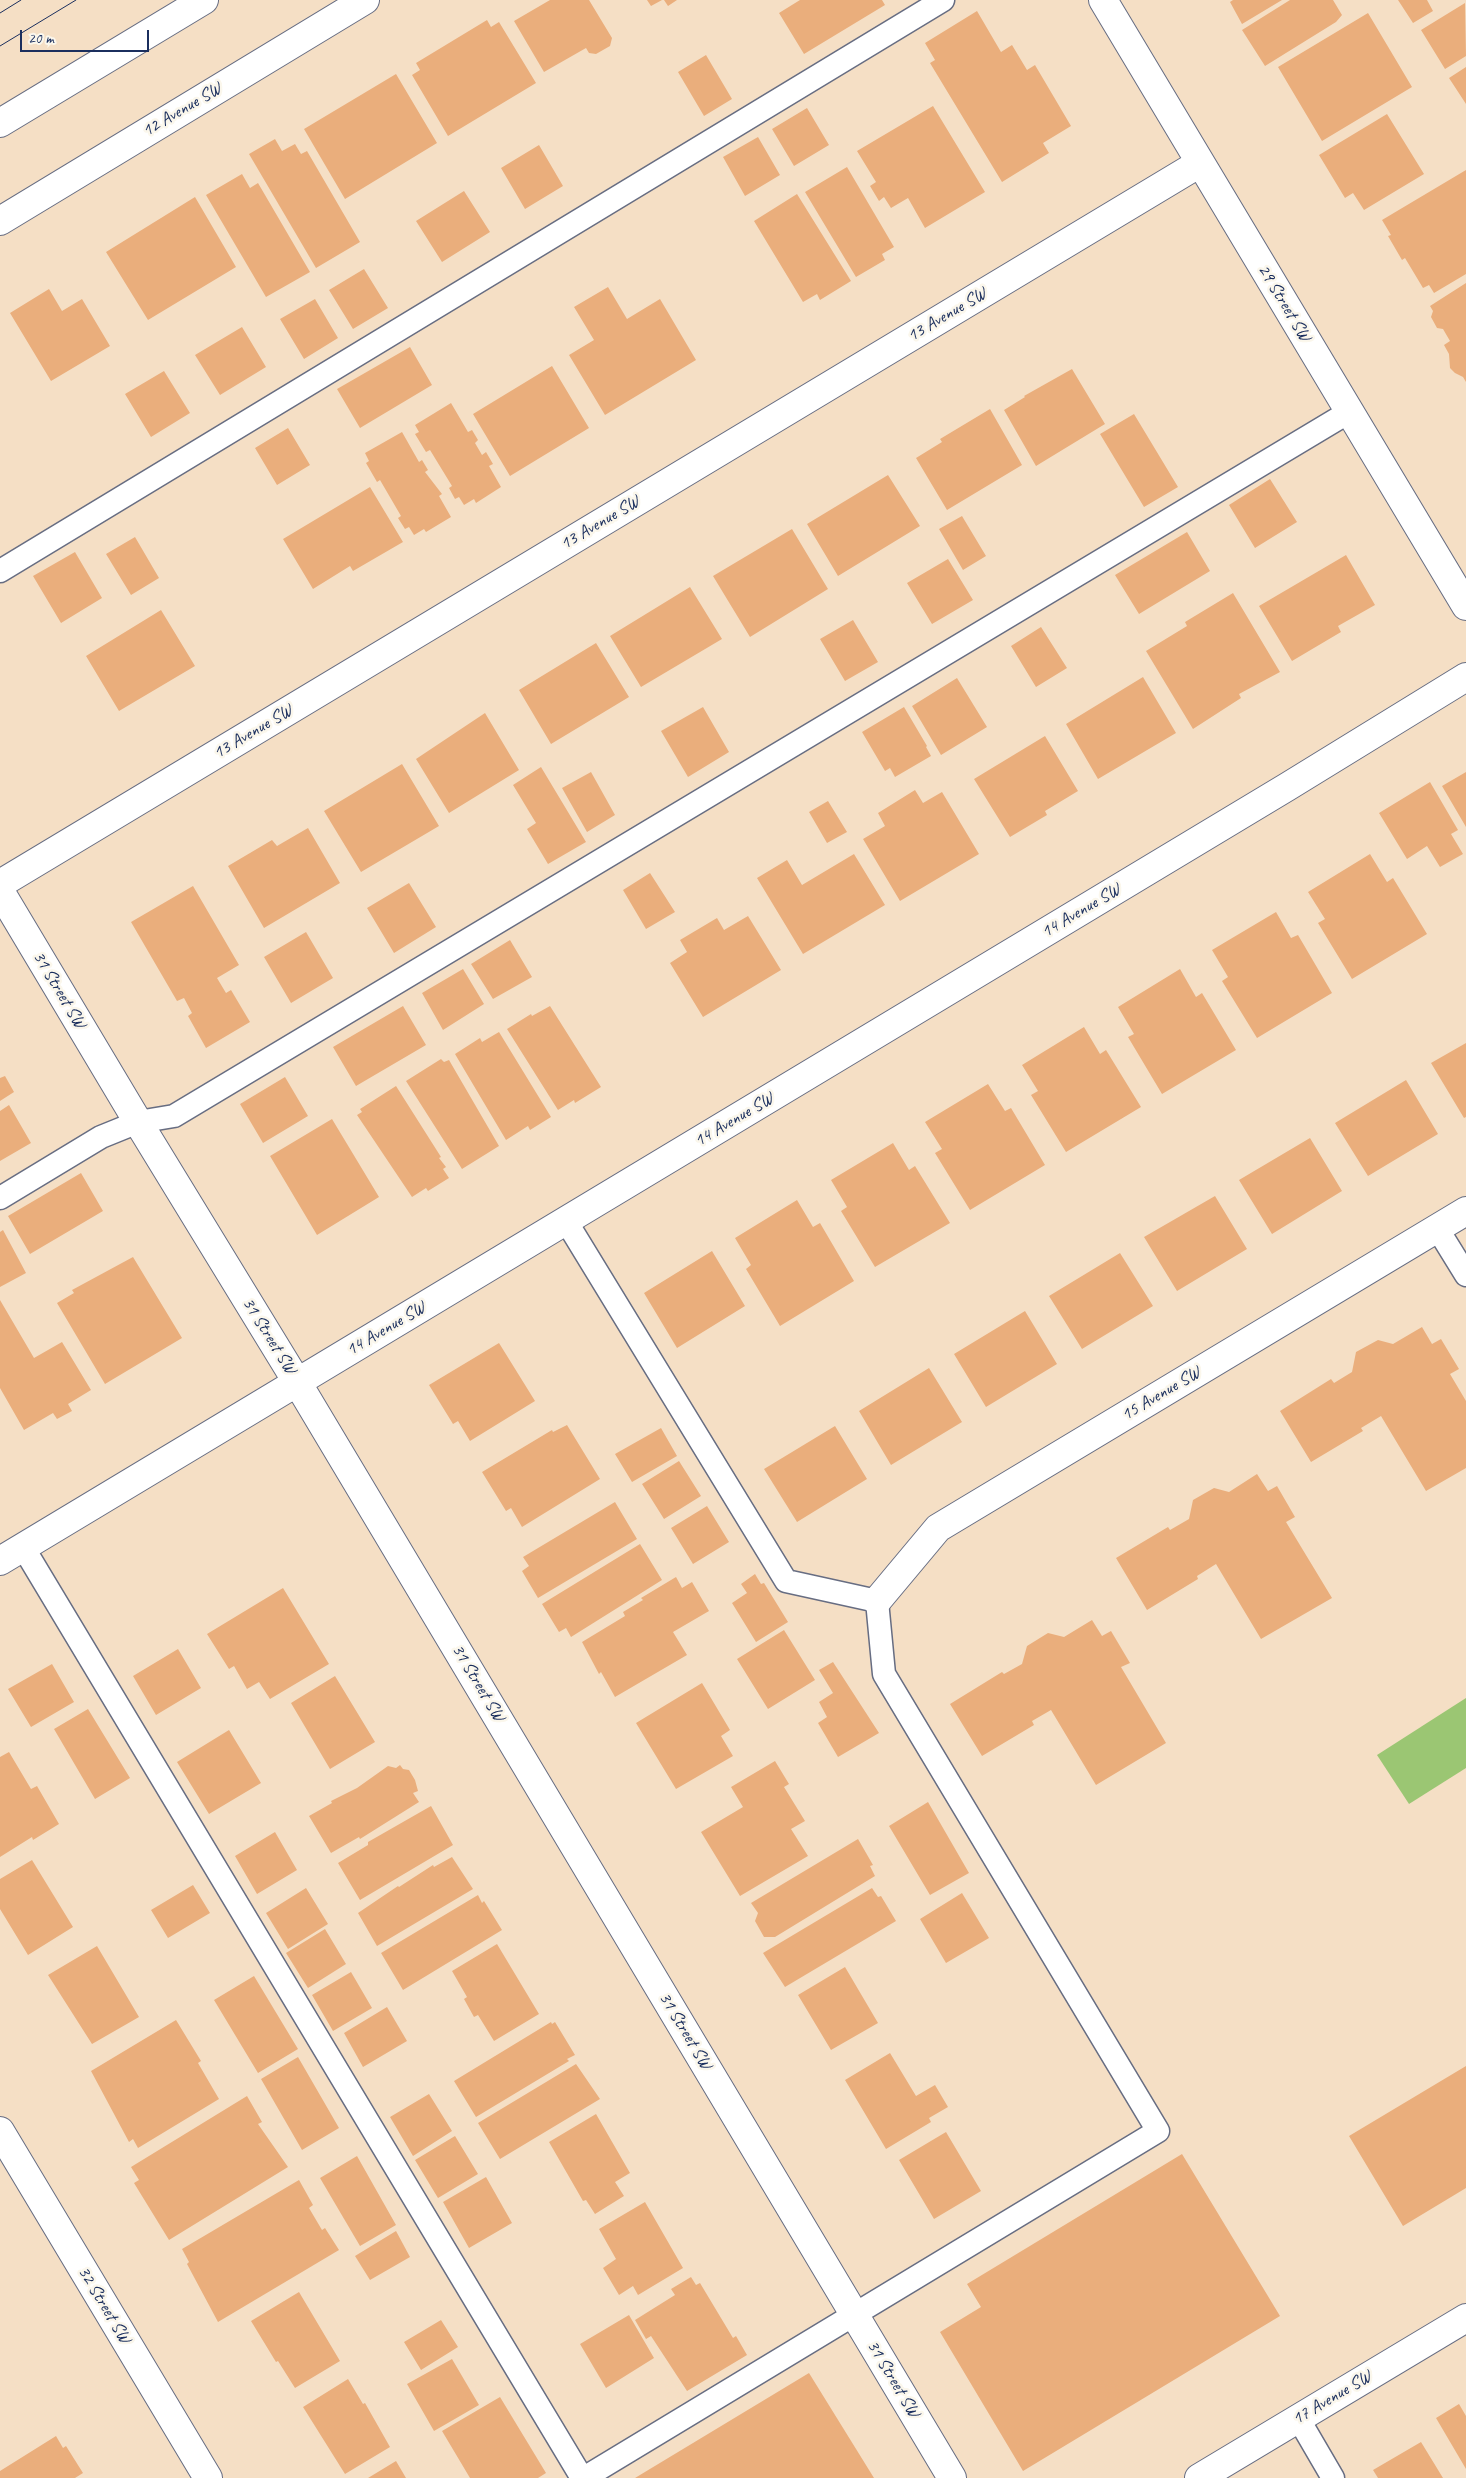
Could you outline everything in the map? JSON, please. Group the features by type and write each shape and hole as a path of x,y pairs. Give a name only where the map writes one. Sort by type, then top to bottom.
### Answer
{"street":[{"path":"0,123 204,0"},
{"name":"12 Avenue SW","path":"0,221 365,0"},
{"name":"29 Street SW","path":"1103,0 1466,606"},
{"name":"13 Avenue SW","path":"0,884 1200,162"},
{"name":"14 Avenue SW","path":"11,1554 1287,787 1466,677"},
{"name":"31 Street SW","path":"0,891 297,1382 952,2478"},
{"name":"15 Avenue SW","path":"877,1601 938,1528 1466,1211"},
{"name":"32 Street SW","path":"0,2131 208,2478"},
{"name":"17 Avenue SW","path":"1199,2478 1466,2318"}],"lane":[{"path":"0,571 943,0"},
{"path":"0,1198 102,1137 138,1122 174,1116 1349,412"},
{"path":"11,1554 583,2478 1158,2131 884,1674 877,1601 786,1581 566,1220"},
{"path":"1437,1228 1466,1275"},
{"path":"1298,2418 1333,2478"}],"green space":[{"path":"1466,1698 1466,1768 1409,1804 1377,1755"}],"building":[{"path":"550,0 589,0 612,38 610,46 596,54 589,53 586,48 544,72 514,21"},
{"path":"647,0 662,0 651,6"},
{"path":"664,0 677,0 668,6"},
{"path":"800,0 882,0 885,5 804,54 779,13"},
{"path":"1233,0 1282,0 1242,24 1230,2"},
{"path":"1290,0 1333,0 1342,15 1336,22 1265,66 1242,30"},
{"path":"1398,0 1427,0 1433,11 1413,23"},
{"path":"1465,3 1466,56 1445,69 1421,30"},
{"path":"977,11 1001,52 1012,45 1027,70 1035,65 1071,126 1043,143 1049,153 1002,182 930,63 935,60 925,43"},
{"path":"1368,13 1412,87 1322,141 1278,67"},
{"path":"487,20 491,27 499,22 536,83 448,136 412,75 420,70 416,63"},
{"path":"706,55 732,99 704,116 678,72"},
{"path":"1466,67 1466,104 1449,78"},
{"path":"396,74 437,143 345,199 304,129"},
{"path":"933,106 985,192 925,228 908,198 891,208 884,197 879,201 870,186 876,182 857,151"},
{"path":"807,108 829,145 794,166 772,129"},
{"path":"1387,114 1424,174 1364,210 1353,193 1345,198 1319,155"},
{"path":"758,137 780,175 745,196 723,157"},
{"path":"275,139 282,151 295,144 301,154 307,151 360,242 316,268 249,154"},
{"path":"539,145 563,186 525,209 501,168"},
{"path":"847,167 894,247 882,254 885,260 856,277 805,192"},
{"path":"1466,170 1466,274 1434,293 1429,285 1423,288 1405,258 1402,260 1388,236 1391,235 1382,220"},
{"path":"242,174 250,188 258,183 310,272 266,297 206,195"},
{"path":"464,191 490,232 442,262 416,221"},
{"path":"797,194 851,281 820,300 817,294 803,302 754,221"},
{"path":"195,197 236,267 148,320 106,252"},
{"path":"364,269 388,308 353,329 329,290"},
{"path":"1466,283 1466,382 1463,377 1450,368 1449,354 1444,345 1450,341 1443,329 1437,328 1431,317 1433,311 1430,306"},
{"path":"608,287 627,319 660,299 696,360 605,415 569,355 594,340 574,307"},
{"path":"49,289 62,311 82,299 110,346 51,381 10,313"},
{"path":"315,299 338,338 304,359 280,319"},
{"path":"242,327 266,367 220,395 195,355"},
{"path":"410,347 432,385 360,428 337,389"},
{"path":"552,366 589,428 510,476 473,414"},
{"path":"1072,369 1105,424 1036,466 1004,410 1024,396"},
{"path":"164,371 190,413 151,437 125,394"},
{"path":"451,403 468,432 472,430 478,440 475,443 482,455 486,452 493,464 489,466 501,487 476,503 474,499 464,505 459,497 455,499 449,488 452,486 430,450 426,452 415,434 419,432 415,425"},
{"path":"990,409 1022,465 947,510 916,458 942,442 940,439"},
{"path":"1134,414 1178,487 1144,507 1100,434"},
{"path":"288,428 310,465 277,485 255,448"},
{"path":"402,432 419,462 422,460 428,470 425,472 442,494 439,496 451,517 426,532 424,529 414,535 409,527 405,529 398,518 401,516 380,480 377,482 366,463 369,461 365,453"},
{"path":"888,475 920,526 838,576 807,524"},
{"path":"1270,479 1297,522 1255,548 1229,505"},
{"path":"370,487 403,542 353,571 350,566 313,589 283,539"},
{"path":"962,516 986,556 963,570 939,529"},
{"path":"792,529 828,589 750,637 713,576"},
{"path":"1187,532 1210,571 1139,614 1115,575"},
{"path":"135,537 159,578 131,595 106,554"},
{"path":"75,552 102,598 61,623 33,576"},
{"path":"1346,555 1375,605 1338,626 1341,632 1292,661 1259,606"},
{"path":"948,559 973,600 932,624 907,583"},
{"path":"690,587 722,639 641,687 610,636"},
{"path":"1233,593 1280,672 1239,694 1241,698 1193,729 1146,651 1187,626 1185,622"},
{"path":"161,610 195,666 119,711 86,656"},
{"path":"853,620 878,662 845,681 820,639"},
{"path":"1041,627 1067,668 1036,687 1011,646"},
{"path":"596,643 629,697 551,744 519,690"},
{"path":"1143,677 1176,733 1098,779 1066,724"},
{"path":"957,678 987,727 941,755 912,706"},
{"path":"703,707 729,752 688,777 661,731"},
{"path":"904,707 931,756 895,777 890,768 885,771 862,732"},
{"path":"485,713 519,770 449,813 416,759"},
{"path":"1045,736 1078,791 1045,811 1047,815 1010,837 974,779"},
{"path":"402,764 439,826 361,872 324,811"},
{"path":"541,767 586,842 548,864 527,829 536,823 513,785"},
{"path":"591,772 615,815 587,832 562,788"},
{"path":"1466,772 1466,827 1442,786"},
{"path":"1430,782 1458,830 1451,834 1463,854 1440,867 1427,846 1407,859 1379,813"},
{"path":"915,790 923,803 942,792 979,854 900,901 863,839 885,826 878,813"},
{"path":"828,801 847,832 827,843 809,812"},
{"path":"308,828 340,883 264,928 228,866 272,840 277,846"},
{"path":"854,854 885,905 803,954 757,878 787,860 802,885"},
{"path":"1370,854 1387,882 1393,878 1427,934 1352,979 1318,923 1325,919 1308,892"},
{"path":"650,873 675,912 646,929 623,890"},
{"path":"409,883 436,927 394,953 367,908"},
{"path":"193,886 239,965 217,978 226,993 231,990 250,1022 206,1048 188,1016 192,1013 184,998 177,1001 131,922"},
{"path":"1276,912 1291,938 1298,935 1332,993 1257,1038 1222,981 1228,977 1212,950"},
{"path":"748,916 781,970 703,1017 670,963 687,952 680,940 717,918 724,930"},
{"path":"306,932 333,978 291,1003 264,957"},
{"path":"510,940 532,977 493,999 471,964"},
{"path":"463,969 484,1004 443,1030 422,993"},
{"path":"1180,969 1196,997 1202,993 1236,1050 1162,1094 1128,1037 1134,1034 1118,1007"},
{"path":"403,1006 426,1045 356,1086 333,1047"},
{"path":"550,1006 601,1087 575,1103 574,1100 558,1110 507,1029 531,1014 532,1016"},
{"path":"1084,1027 1100,1054 1106,1050 1141,1107 1066,1152 1031,1095 1038,1091 1022,1065"},
{"path":"499,1032 551,1117 530,1130 528,1126 506,1140 455,1054 480,1038 482,1042"},
{"path":"1466,1043 1466,1117 1464,1118 1431,1063"},
{"path":"441,1059 444,1062 449,1060 499,1146 462,1169 406,1081"},
{"path":"5,1076 14,1092 0,1101 0,1078"},
{"path":"285,1077 308,1116 263,1143 240,1104"},
{"path":"1406,1080 1438,1134 1368,1176 1335,1123"},
{"path":"988,1084 1005,1111 1011,1108 1045,1165 970,1210 935,1153 942,1149 925,1122"},
{"path":"396,1086 441,1157 439,1158 446,1167 443,1169 449,1178 428,1191 426,1188 412,1197 357,1115 362,1112 360,1109"},
{"path":"9,1105 31,1143 0,1161 0,1111"},
{"path":"332,1119 379,1197 317,1235 270,1156"},
{"path":"1310,1138 1342,1191 1272,1234 1239,1180"},
{"path":"893,1143 909,1170 915,1166 950,1223 875,1267 841,1211 847,1207 831,1180"},
{"path":"81,1173 103,1211 30,1254 8,1216"},
{"path":"1215,1196 1247,1249 1177,1291 1144,1237"},
{"path":"797,1200 813,1227 820,1223 854,1281 780,1326 746,1269 751,1265 735,1238"},
{"path":"3,1230 26,1273 0,1287 0,1232"},
{"path":"712,1251 745,1306 677,1348 644,1293"},
{"path":"1120,1253 1153,1306 1082,1349 1049,1296"},
{"path":"133,1257 182,1338 105,1384 57,1303 74,1293 72,1290"},
{"path":"0,1300 34,1358 62,1342 91,1390 68,1404 72,1411 57,1419 53,1413 24,1430 0,1388"},
{"path":"1025,1311 1057,1364 986,1407 954,1354"},
{"path":"1422,1327 1432,1344 1441,1339 1459,1369 1450,1374 1466,1401 1466,1468 1426,1491 1381,1416 1361,1428 1363,1431 1311,1462 1280,1411 1331,1379 1334,1383 1352,1372 1356,1352 1378,1340 1393,1344"},
{"path":"499,1343 535,1401 470,1441 458,1421 453,1424 429,1385"},
{"path":"929,1368 962,1422 891,1465 859,1411"},
{"path":"567,1425 600,1479 522,1527 511,1508 506,1511 482,1472 552,1430 553,1432"},
{"path":"835,1426 867,1479 797,1522 764,1469"},
{"path":"661,1428 677,1456 632,1482 615,1454"},
{"path":"679,1461 701,1496 664,1519 642,1484"},
{"path":"1257,1474 1268,1491 1277,1486 1295,1517 1286,1522 1332,1598 1261,1639 1216,1564 1197,1576 1198,1579 1147,1610 1116,1558 1168,1527 1170,1530 1189,1519 1193,1500 1214,1488 1229,1492"},
{"path":"615,1502 637,1539 538,1598 522,1571 529,1566 523,1557"},
{"path":"707,1506 729,1542 693,1564 671,1528"},
{"path":"640,1544 662,1580 571,1637 566,1628 559,1632 542,1604"},
{"path":"755,1574 761,1584 764,1583 788,1622 756,1642 732,1603 747,1593 741,1584"},
{"path":"676,1577 682,1588 692,1582 709,1611 673,1632 687,1655 615,1697 601,1672 599,1674 582,1642 625,1616 623,1612 643,1600 641,1598"},
{"path":"283,1588 329,1664 270,1699 259,1682 247,1689 234,1666 229,1669 207,1634"},
{"path":"1092,1620 1102,1636 1111,1631 1130,1663 1121,1667 1166,1743 1096,1785 1051,1710 1032,1721 1034,1725 982,1756 950,1704 1002,1672 1004,1674 1022,1664 1027,1646 1048,1633 1064,1637"},
{"path":"784,1630 815,1680 768,1709 737,1659"},
{"path":"178,1649 201,1688 156,1715 133,1676"},
{"path":"833,1662 879,1733 838,1757 818,1723 827,1717 819,1702 833,1693 819,1670"},
{"path":"52,1664 74,1702 31,1727 8,1689"},
{"path":"335,1676 375,1742 330,1769 291,1703"},
{"path":"702,1683 730,1730 721,1736 733,1756 676,1789 636,1723"},
{"path":"88,1709 130,1778 95,1799 54,1729"},
{"path":"229,1730 261,1783 209,1814 177,1762"},
{"path":"9,1752 31,1789 37,1786 59,1824 33,1840 32,1837 0,1857 0,1757"},
{"path":"775,1761 789,1784 784,1787 805,1821 791,1829 808,1856 740,1896 701,1832 743,1807 731,1787"},
{"path":"400,1765 403,1769 409,1770 415,1780 418,1791 413,1793 419,1802 360,1839 359,1837 331,1853 309,1816 332,1803 331,1801 357,1788 388,1766 396,1768"},
{"path":"928,1802 969,1873 930,1895 889,1826"},
{"path":"431,1806 453,1845 360,1900 338,1863 368,1845 368,1842"},
{"path":"275,1832 297,1870 257,1894 235,1856"},
{"path":"858,1839 873,1865 870,1866 875,1876 775,1937 764,1937 755,1921 758,1913 751,1903"},
{"path":"452,1857 473,1889 377,1946 358,1913 433,1865 434,1867"},
{"path":"32,1860 73,1927 28,1955 0,1909 0,1879"},
{"path":"193,1885 210,1913 168,1938 151,1910"},
{"path":"306,1888 328,1924 288,1949 266,1913"},
{"path":"872,1888 878,1897 881,1896 896,1921 785,1987 763,1953"},
{"path":"962,1893 989,1938 946,1963 920,1919"},
{"path":"478,1895 482,1903 484,1901 502,1930 403,1990 381,1953"},
{"path":"325,1929 346,1964 308,1988 286,1953"},
{"path":"497,1944 539,2014 494,2041 478,2015 474,2017 464,1999 467,1997 452,1971"},
{"path":"97,1946 139,2017 92,2044 48,1975"},
{"path":"845,1967 878,2023 831,2050 798,1995"},
{"path":"351,1972 372,2008 333,2031 312,1995"},
{"path":"254,1976 298,2049 258,2073 214,2000"},
{"path":"387,2007 407,2041 363,2067 344,2033"},
{"path":"176,2020 201,2061 198,2063 219,2099 138,2148 133,2139 129,2142 91,2071"},
{"path":"551,2022 552,2024 555,2022 575,2055 567,2059 569,2061 476,2117 454,2081"},
{"path":"890,2053 916,2096 935,2085 948,2107 929,2118 931,2122 886,2149 845,2080"},
{"path":"298,2057 339,2128 302,2150 261,2079"},
{"path":"576,2064 600,2099 500,2159 478,2123"},
{"path":"1466,2066 1466,2188 1403,2226 1349,2136"},
{"path":"429,2094 452,2131 413,2156 390,2117"},
{"path":"247,2096 262,2122 258,2124 288,2167 169,2240 134,2183 139,2180 131,2167"},
{"path":"596,2114 630,2173 615,2182 624,2196 595,2214 586,2200 583,2201 549,2142"},
{"path":"946,2132 981,2191 934,2219 899,2160"},
{"path":"455,2136 478,2174 438,2198 415,2160"},
{"path":"1182,2154 1280,2316 1023,2471 940,2332 981,2307 967,2284"},
{"path":"357,2156 396,2225 360,2246 320,2178"},
{"path":"486,2177 512,2223 469,2248 443,2202"},
{"path":"299,2180 313,2205 309,2208 322,2230 325,2228 339,2250 218,2322 187,2264 189,2262 182,2249"},
{"path":"645,2202 683,2268 638,2295 633,2286 619,2295 603,2268 616,2259 599,2229"},
{"path":"396,2231 410,2257 370,2280 355,2256"},
{"path":"691,2277 696,2285 700,2283 733,2338 736,2336 747,2355 687,2391 651,2336 646,2339 635,2320 675,2295 671,2289"},
{"path":"299,2292 340,2361 295,2388 278,2361 276,2362 251,2321"},
{"path":"629,2315 654,2358 606,2388 580,2344"},
{"path":"441,2320 458,2347 421,2370 404,2342"},
{"path":"452,2359 479,2405 434,2431 407,2384"},
{"path":"809,2373 874,2478 635,2478"},
{"path":"348,2379 363,2404 365,2403 390,2447 345,2474 303,2407"},
{"path":"500,2397 546,2473 538,2478 470,2478 442,2431"},
{"path":"1459,2404 1466,2416 1466,2469 1436,2418"},
{"path":"56,2436 63,2448 66,2446 83,2473 75,2478 0,2478 0,2471"},
{"path":"1421,2442 1443,2478 1378,2478 1373,2470"},
{"path":"396,2461 406,2478 368,2478"}],"tram line":[{"path":"0,13 21,0"},
{"path":"0,46 76,0"}]}
